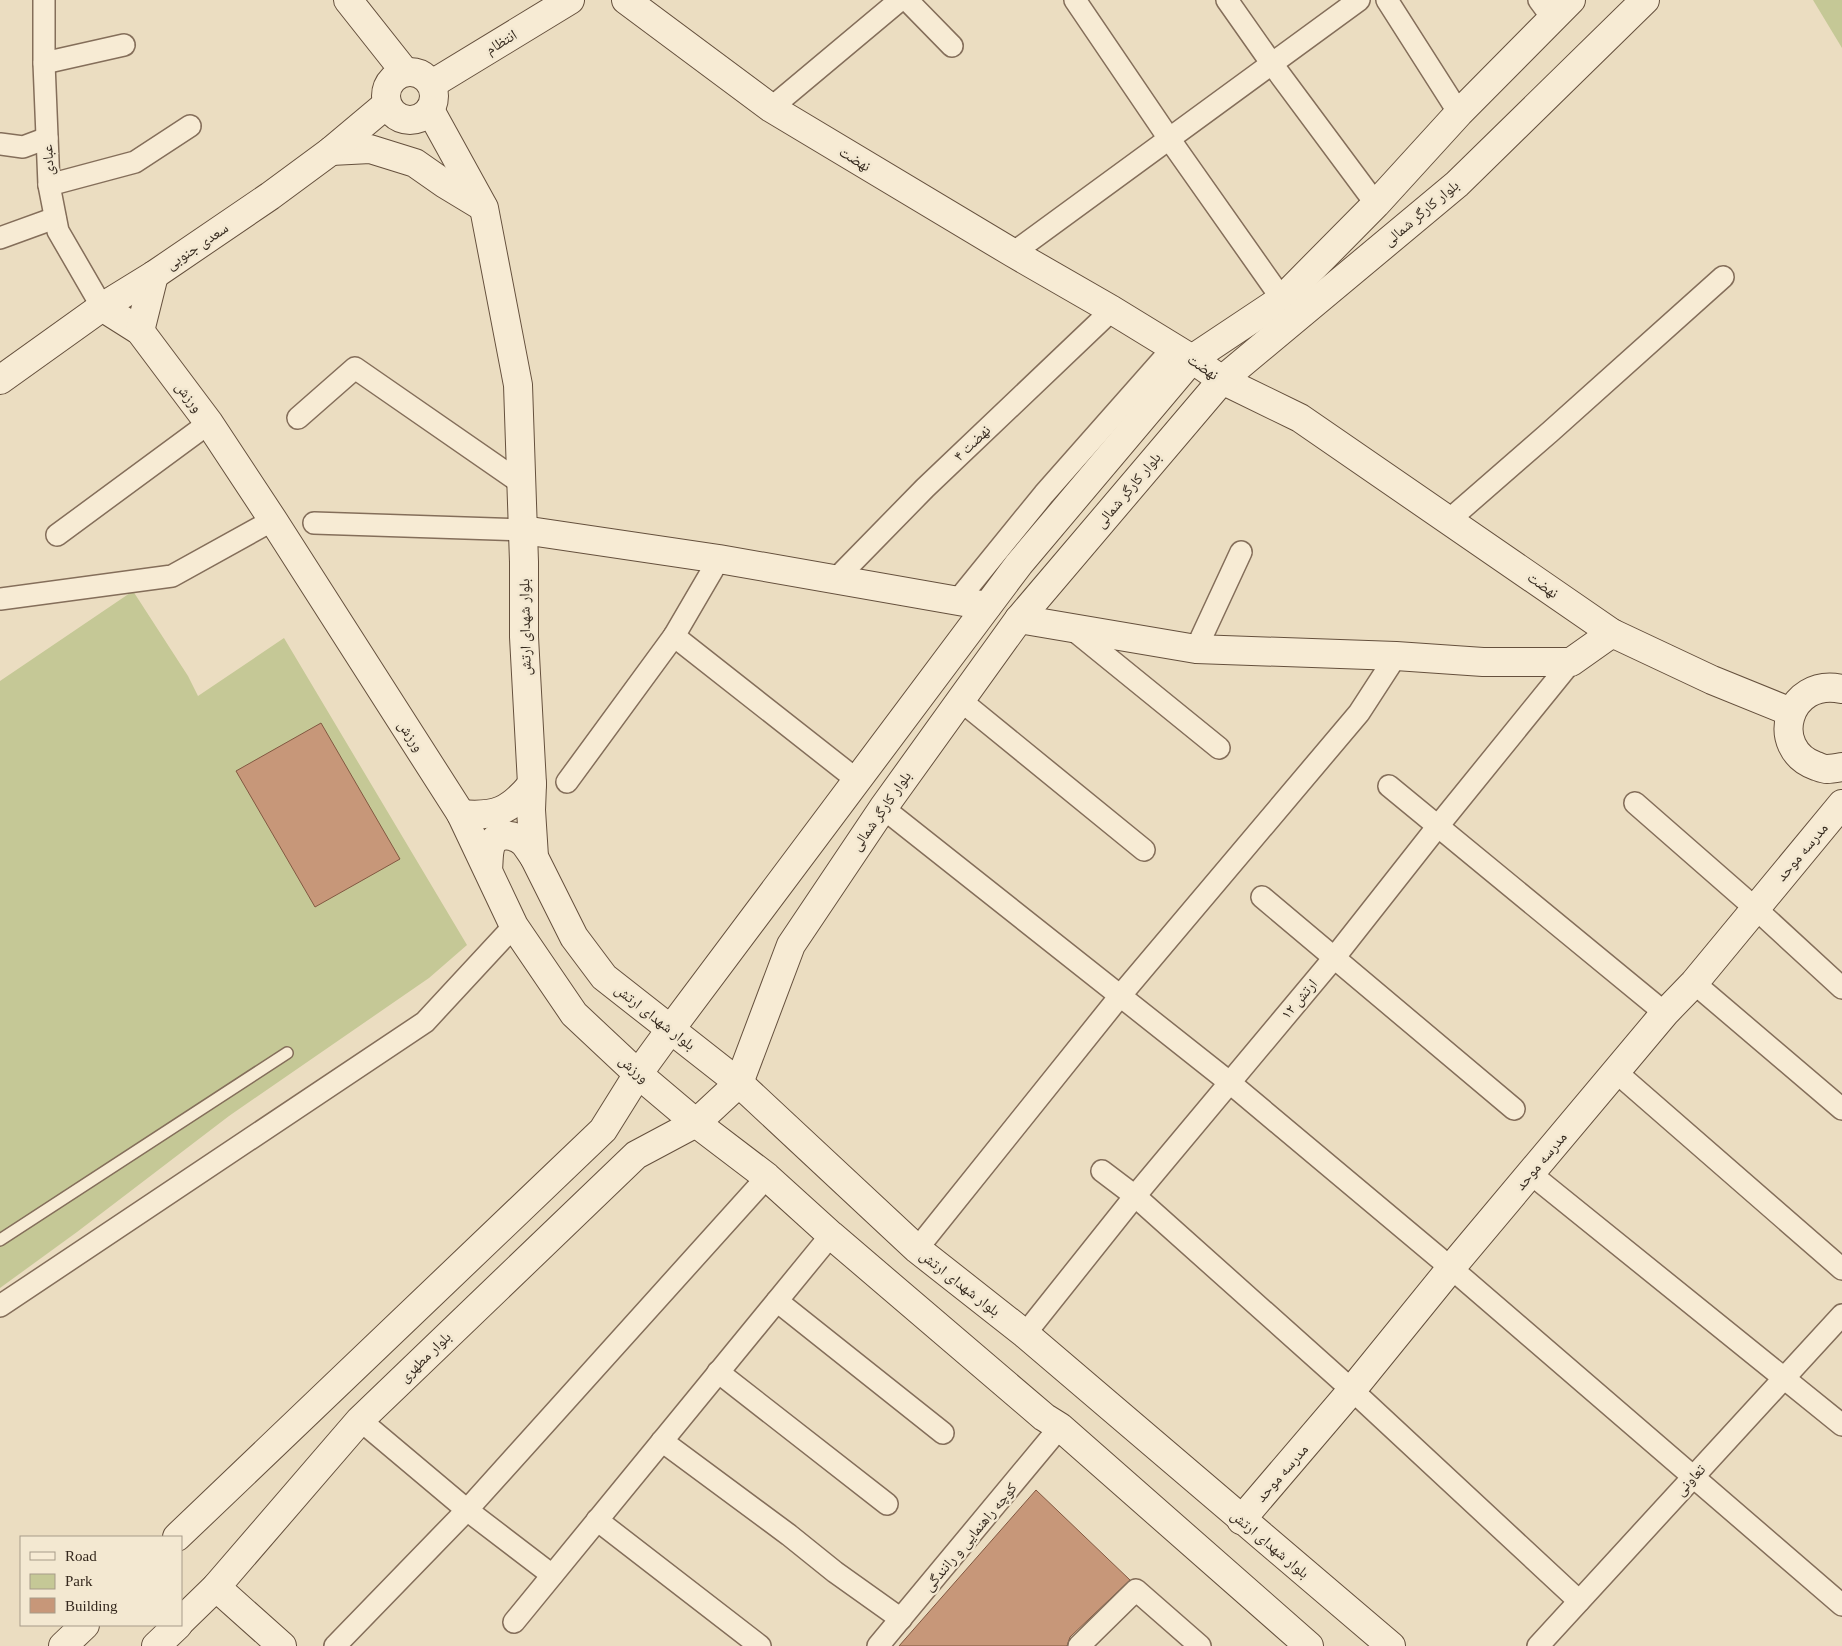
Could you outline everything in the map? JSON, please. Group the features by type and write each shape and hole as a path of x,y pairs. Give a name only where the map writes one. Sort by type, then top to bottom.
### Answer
{"main road":[{"path":"348,0 405,72"},
{"name":"انتظام","path":"431,97 570,0"},
{"name":"نهضت","path":"626,0 771,108 1112,310 1183,353 1222,380 1300,418 1612,633 1712,680 1791,712"},
{"name":"بلوار کارگر شمالی","path":"739,1083 791,945 883,808 1019,619 1222,380 1457,184 1645,0"},
{"path":"178,1536 603,1130 638,1074 670,1030 987,606 1183,353 1282,299 1376,204 1554,6"},
{"path":"405,72 413,72 420,74 431,97 424,116 416,120 407,120 398,117 392,112 387,104 386,97 389,84 393,78 405,72"},
{"name":"بلوار شهدای ارتش","path":"431,97 484,208 518,386 522,483 524,637 534,857 574,936 604,977 739,1083 917,1249 1025,1334 1391,1646"},
{"name":"سعدی جنوبی","path":"0,380 102,307 154,275 270,196 331,151 387,104"},
{"path":"331,151 370,149 414,163 484,208"},
{"path":"140,331 154,275"},
{"name":"ورزش","path":"102,307 140,331 209,423 461,814 514,926 574,1014 638,1074 696,1123"},
{"path":"523,530 719,559 987,606"},
{"path":"1019,619 1196,649 1396,656 1483,662 1571,662 1612,633"},
{"path":"1838,686 1814,690 1801,698 1791,712 1788,731 1794,749 1807,763 1825,769 1842,767"},
{"path":"461,814 482,816 502,811 519,800 532,784"},
{"name":"مدرسه موحد","path":"1241,1520 1352,1390 1451,1268 1665,1013 1694,983 1842,804"},
{"path":"488,869 491,844 496,838 506,835 524,842 534,857"},
{"name":"بلوار مطهری","path":"182,1620 216,1587 360,1420 636,1155 696,1123 739,1083"},
{"path":"696,1123 766,1177 1044,1417 1060,1427 1309,1646"},
{"path":"216,1587 282,1646"},
{"path":"63,1646 84,1626"},
{"path":"156,1646 177,1626"}],"street":[{"name":"عبادی","path":"44,0 44,63 49,185 58,231 102,307"},
{"path":"771,108 900,0"},
{"path":"907,0 952,46"},
{"path":"1076,0 1170,140 1282,299"},
{"path":"1227,0 1376,204"},
{"path":"1013,253 1359,0"},
{"path":"1387,0 1459,113"},
{"path":"44,63 124,45"},
{"path":"49,185 135,162 190,126"},
{"path":"0,144 23,147 47,138"},
{"path":"0,238 56,218"},
{"path":"1449,520 1723,277"},
{"name":"نهضت ۴","path":"835,580 926,488 1112,310"},
{"path":"957,601 1044,494 1183,353"},
{"path":"298,418 356,368 522,483"},
{"path":"57,535 209,423"},
{"path":"0,599 172,576 273,520"},
{"path":"314,523 523,530"},
{"path":"1196,649 1241,552"},
{"path":"567,782 674,636 719,559"},
{"path":"1070,627 1219,748"},
{"path":"674,636 857,780"},
{"path":"917,1249 1120,996 1359,713 1396,656"},
{"name":"ارتش ۱۲","path":"1025,1334 1135,1196 1334,958 1571,662"},
{"path":"960,700 1144,850"},
{"path":"1389,786 1665,1013"},
{"path":"1636,803 1842,988"},
{"path":"883,808 1229,1082 1451,1268 1842,1605"},
{"path":"1262,897 1514,1109"},
{"path":"0,1306 425,1022 514,926"},
{"path":"1694,983 1842,1109"},
{"path":"1616,1072 1842,1268"},
{"path":"1102,1171 1135,1196 1352,1390 1579,1601"},
{"path":"1531,1174 1842,1425"},
{"path":"335,1646 467,1510 766,1177"},
{"path":"514,1622 831,1235"},
{"path":"777,1301 943,1433"},
{"name":"تعاونی","path":"1538,1646 1842,1315"},
{"path":"718,1372 887,1504"},
{"path":"360,1420 467,1510 552,1575"},
{"name":"کوچه راهنمایی و رانندگی","path":"878,1646 1060,1427"},
{"path":"662,1441 790,1535 835,1572 902,1619"},
{"path":"597,1520 760,1646"},
{"path":"1082,1645 1136,1590 1200,1646"}],"lane":[{"path":"0,1240 287,1053"}],"green space":[{"path":"1813,0 1842,0 1842,48"},
{"path":"133,591 188,676 198,696 284,638 467,945 429,978 229,1116 0,1288 0,681"}],"building":[{"path":"321,723 400,859 315,907 236,771"},
{"path":"1036,1490 1130,1580 1070,1637 1067,1646 899,1646"}]}
